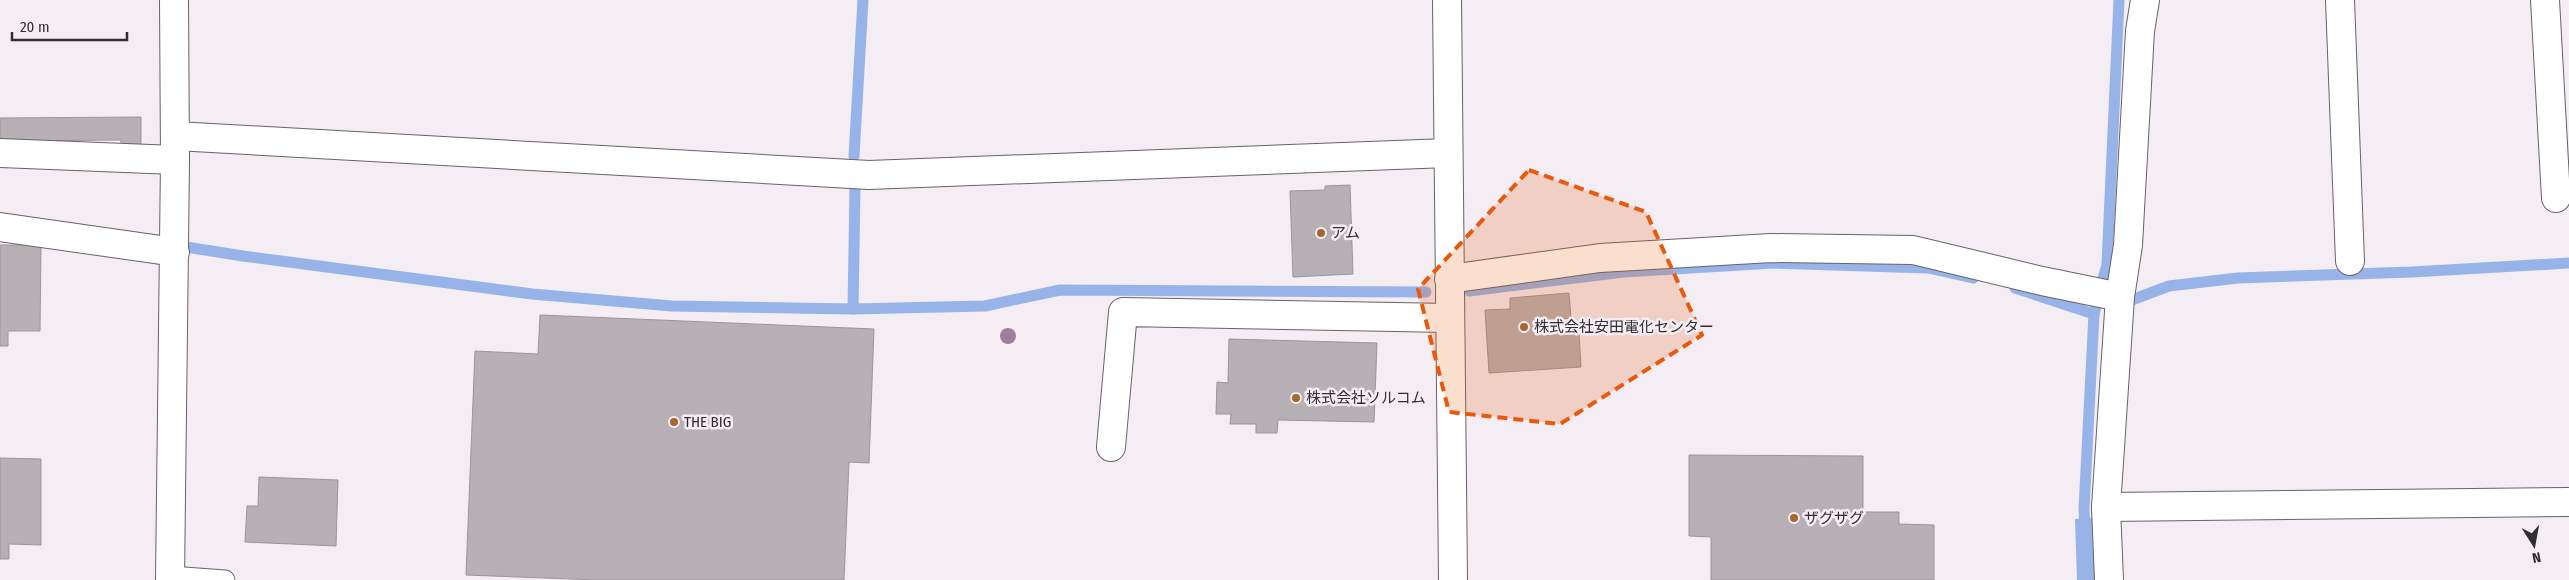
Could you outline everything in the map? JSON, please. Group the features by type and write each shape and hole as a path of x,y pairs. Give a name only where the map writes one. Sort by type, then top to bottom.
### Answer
{"street":[{"path":"170,578 176,148 174,0"},
{"path":"1447,0 1453,580"},
{"path":"2109,580 2106,507 2111,298 2128,244 2140,31 2146,0"},
{"path":"2340,0 2350,261"},
{"path":"2546,0 2556,198"},
{"path":"0,153 176,148 869,174 1448,152"},
{"path":"0,227 174,252"},
{"path":"1450,279 1600,258 1771,248 1913,250 2111,298"},
{"path":"1111,447 1123,312 1450,318"},
{"path":"2106,507 2569,502"}],"lane":[{"path":"170,578 225,580"}],"highlighted area":[{"path":"1529,170 1646,212 1702,335 1560,424 1449,412 1418,289"}],"water":[{"path":"2098,517 2098,580 2077,580 2075,519"}],"building":[{"path":"141,117 141,145 121,145 121,140 0,141 0,118"},
{"name":"アム","path":"1350,185 1353,274 1293,277 1290,191 1325,190 1325,186"},
{"path":"0,245 41,245 40,331 8,331 8,346 0,346"},
{"name":"株式会社安田電化センター","path":"1569,293 1571,318 1561,319 1562,335 1579,334 1581,367 1489,373 1485,310 1510,309 1510,298"},
{"path":"540,315 874,329 869,463 849,462 844,580 597,580 466,575 475,351 538,354"},
{"name":"株式会社ソルコム","path":"1229,339 1377,343 1374,422 1278,420 1277,433 1256,433 1256,424 1230,424 1231,414 1216,414 1217,382 1228,383"},
{"name":"ザグザグ","path":"1689,455 1863,456 1863,512 1899,512 1899,524 1934,525 1934,580 1711,580 1711,537 1689,536"},
{"path":"0,458 41,459 41,545 9,544 9,559 0,559"},
{"path":"259,477 338,480 336,546 245,542 247,506 258,506"}],"waterway":[{"path":"854,156 863,0"},
{"path":"2085,533 2084,509 2094,314 2107,264 2119,0"},
{"path":"853,309 855,188"},
{"path":"186,247 532,294 672,306 853,309 985,306 1060,290 1426,292"},
{"path":"1469,291 1624,272 1774,263 1928,268 1973,278"},
{"path":"2121,304 2169,286 2238,278 2412,272 2569,263"},
{"path":"2015,288 2094,314"}],"place":[{"name":"アム","path":"1321,233"},
{"name":"株式会社安田電化センター","path":"1524,327"},
{"name":"株式会社ソルコム","path":"1296,398"},
{"name":"THE BIG","path":"674,422"},
{"name":"ザグザグ","path":"1794,518"}]}
